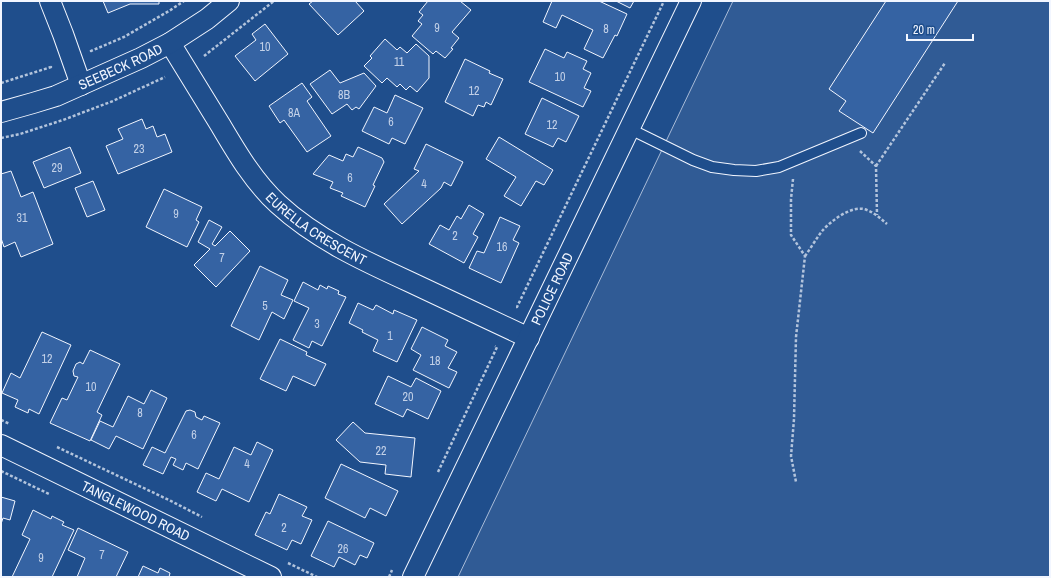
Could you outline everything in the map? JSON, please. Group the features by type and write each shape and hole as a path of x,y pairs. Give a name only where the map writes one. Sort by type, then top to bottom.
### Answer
{"street":[{"path":"50,1 63,34 80,86"},
{"name":"SEEBECK ROAD","path":"1,112 38,102 80,86 141,58 170,43 207,19 229,1"},
{"name":"POLICE ROAD","path":"414,577 691,1"},
{"name":"EURELLA CRESCENT","path":"170,43 241,159 277,203 323,237 350,253 529,338"},
{"name":"TANGLEWOOD ROAD","path":"1,445 271,577"}],"lane":[{"path":"630,129 693,160 712,166 734,170 756,171 779,167 861,133"}],"path":[{"path":"91,51 124,37 184,1"},
{"path":"207,62 204,56 274,1"},
{"path":"510,304 517,307 664,1"},
{"path":"877,215 876,166 945,63"},
{"path":"1,83 51,67"},
{"path":"1,138 20,134 63,120 113,101 165,76"},
{"path":"847,139 876,166"},
{"path":"794,160 791,199 791,235 805,256"},
{"path":"796,482 791,456 795,390 796,337 805,256 822,231 835,219 854,209 865,209 877,215 887,224"},
{"path":"437,474 496,347"},
{"path":"389,577 395,564"}],"shaded area":[{"path":"733,1 1050,1 1050,577 458,577"}],"building":[{"path":"103,1 159,1 159,4 130,4 108,13"},
{"path":"313,1 355,1 364,11 338,35 309,4"},
{"path":"428,1 460,1 471,10 452,32 459,38 451,48 453,49 445,58 436,51 433,54 412,36 422,24 418,21 423,15 419,12"},
{"path":"552,1 599,1 627,14 617,36 615,35 603,58 584,49 593,30 562,15 556,28 543,22"},
{"path":"616,1 634,1 630,8"},
{"path":"886,1 958,1 873,133 839,111 846,101 829,89"},
{"path":"265,24 288,54 255,81 235,56 256,40 252,34"},
{"path":"385,39 397,50 400,47 407,53 416,44 429,56 429,78 417,92 410,86 406,90 400,84 397,87 387,78 382,83 364,66 372,58 370,56"},
{"path":"545,49 564,58 567,52 587,61 583,69 591,73 584,88 591,91 583,107 529,82"},
{"path":"465,59 490,71 489,73 503,79 491,105 486,102 484,107 478,105 473,116 445,102"},
{"path":"330,70 340,83 364,73 376,86 359,109 356,107 352,110 347,104 332,114 310,84"},
{"path":"302,83 312,97 307,101 331,136 307,152 284,120 280,123 269,106"},
{"path":"395,95 423,108 405,144 392,138 389,144 362,131 374,107 387,113"},
{"path":"542,98 579,116 566,142 558,138 553,147 525,134"},
{"path":"142,119 146,129 153,126 157,137 165,134 172,152 118,174 106,146 123,139 118,129"},
{"path":"499,137 553,170 544,185 536,181 521,206 504,196 516,177 486,159"},
{"path":"426,144 463,162 451,186 444,182 441,188 402,224 384,204 419,171 414,169"},
{"path":"70,147 81,173 44,188 33,162"},
{"path":"358,147 382,158 384,162 365,207 341,196 343,193 330,188 333,182 313,174 329,155 343,161 346,154 353,157"},
{"path":"11,171 21,197 33,192 53,244 21,257 15,242 4,247 1,238 1,174"},
{"path":"93,181 105,210 87,217 75,188"},
{"path":"164,189 202,207 196,220 199,222 187,247 146,227"},
{"path":"469,205 484,214 473,234 478,237 464,263 429,244 440,225 449,230 457,216 461,219"},
{"path":"500,217 520,226 513,240 519,243 501,283 469,268 477,251 484,253"},
{"path":"209,220 222,227 212,244 215,246 230,231 250,251 216,287 194,265 210,249 198,242"},
{"path":"260,266 288,280 281,295 293,300 284,319 272,312 259,340 231,326"},
{"path":"303,282 318,290 320,285 327,289 328,286 339,291 338,294 346,297 322,346 312,341 309,348 293,340 309,308 294,301"},
{"path":"358,303 373,310 376,305 393,314 394,310 417,320 397,362 373,351 378,340 349,323"},
{"path":"422,327 448,340 445,346 457,352 448,368 457,372 449,388 413,370 421,355 411,349"},
{"path":"42,332 71,345 39,414 29,409 28,413 15,407 18,400 2,393 11,373 20,378"},
{"path":"280,339 307,352 306,355 326,364 315,386 293,376 286,391 260,379"},
{"path":"90,350 120,364 97,412 102,415 90,441 50,423 62,398 67,400 78,377 74,376 73,371 76,364 80,362 83,364"},
{"path":"388,376 411,387 416,378 441,391 428,419 407,409 403,417 375,404"},
{"path":"151,390 167,398 143,449 116,436 109,449 91,440 100,421 113,427 128,396 144,404"},
{"path":"190,410 195,412 196,417 202,420 204,416 220,423 198,469 186,463 183,470 173,465 176,459 171,457 163,474 143,465 152,447 165,453 186,411"},
{"path":"353,422 365,433 415,438 411,477 385,474 386,465 360,462 336,440"},
{"path":"257,442 273,450 249,502 222,489 216,501 197,492 206,473 219,479 234,447 251,455"},
{"path":"341,464 398,491 386,516 370,508 365,518 325,498"},
{"path":"279,494 307,507 302,516 312,520 301,544 292,540 287,550 255,535 266,512 270,514"},
{"path":"1,497 15,501 10,520 3,518 1,524"},
{"path":"33,510 51,519 52,516 64,522 62,525 74,530 52,577 12,577 30,539 22,535"},
{"path":"328,521 374,543 367,558 360,555 355,565 339,557 334,567 311,556"},
{"path":"78,528 128,552 116,577 77,577 85,558 68,550"},
{"path":"143,566 158,573 160,568 170,573 169,577 138,577"}]}
